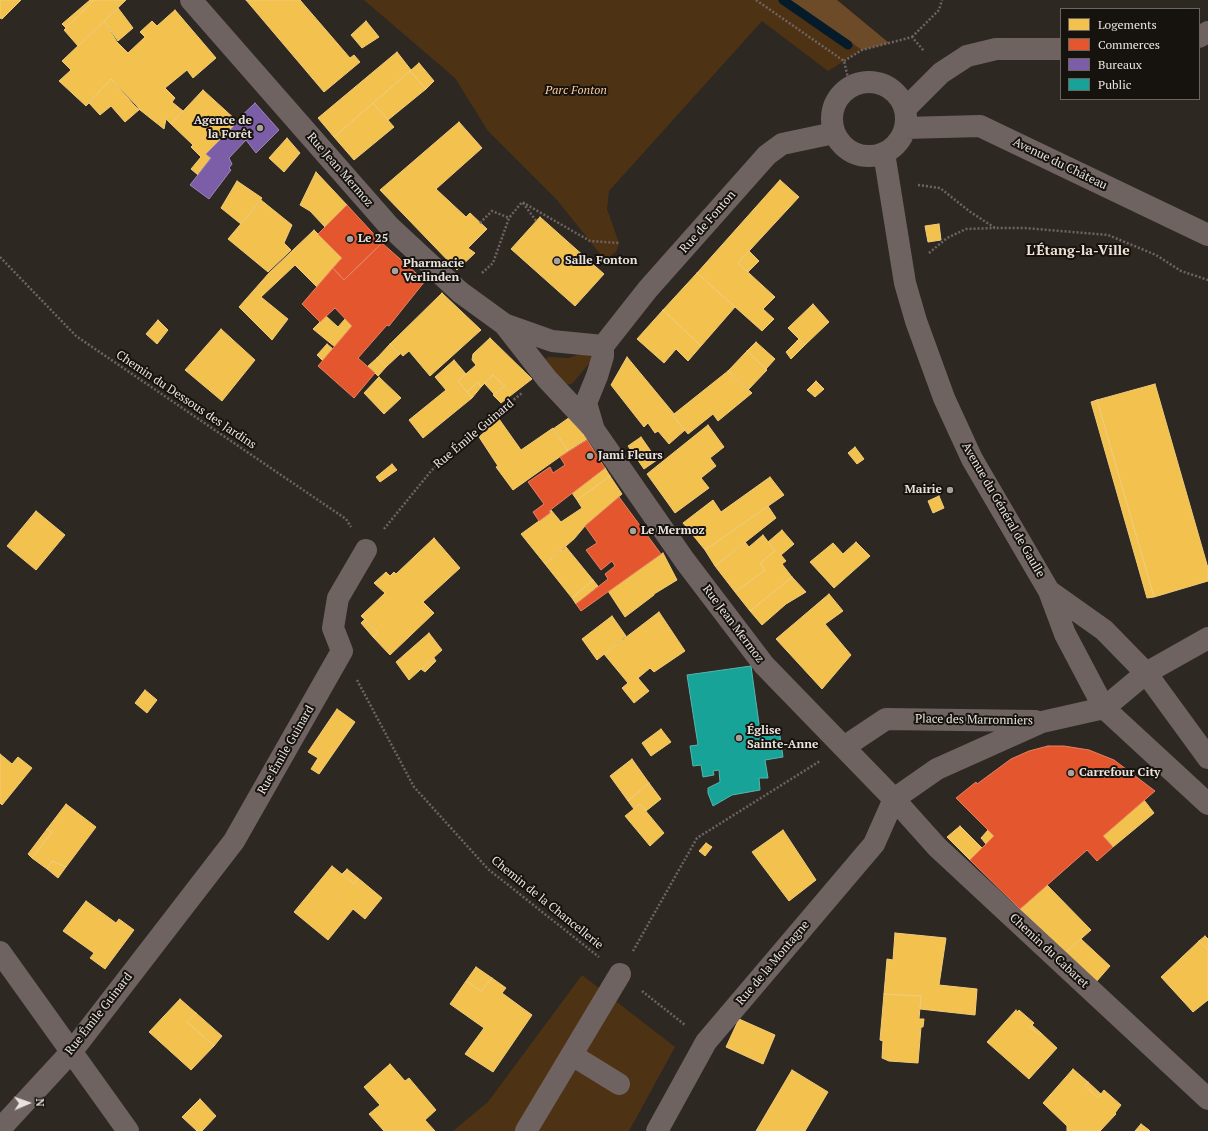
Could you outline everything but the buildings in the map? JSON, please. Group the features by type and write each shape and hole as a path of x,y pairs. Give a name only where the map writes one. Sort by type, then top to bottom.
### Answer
{"street":[{"name":"Rue Jean Mermoz","path":"191,0 389,226 460,292 504,324 547,379 594,430 685,561 764,666 894,799"},
{"path":"905,119 900,99 893,90 883,84 872,81 860,82 850,86 836,100 832,111 831,122 834,133 839,142 855,154 865,156 884,153 897,143 905,119 941,73 967,56 996,49 1060,49"},
{"name":"Avenue du Château","path":"905,119 980,126 1208,235"},
{"name":"Rue de Fonton","path":"603,346 648,289 767,155 782,144 834,133"},
{"name":"Avenue du Général de Gaulle","path":"884,153 905,283 916,322 944,398 972,459 1049,591 1065,634 1104,708 1208,804"},
{"name":"Rue Jean Mermoz","path":"504,324 552,341 603,346 603,356 586,403 594,430"},
{"path":"342,651 333,628 338,598 366,550"},
{"name":"Avenue du Général de Gaulle","path":"1049,591 1104,630 1146,673 1208,758"},
{"path":"1042,722 1104,708 1146,673 1208,638"},
{"name":"Rue Émile Guinard","path":"0,1129 72,1051 234,841 342,651"},
{"name":"Place des Marronniers","path":"844,747 886,719 1042,722"},
{"name":"Place des Marronniers","path":"894,799 937,769 1042,722"},
{"name":"Rue de la Montagne","path":"657,1131 706,1042 874,844 894,799"},
{"name":"Chemin du Cabaret","path":"894,799 937,847 1208,1099"},
{"path":"0,952 128,1131"},
{"path":"526,1131 620,974"},
{"path":"572,1055 619,1084"}],"path":[{"path":"756,0 844,61 850,86"},
{"path":"844,61 862,50 912,37 939,10 942,0"},
{"path":"912,37 941,73"},
{"path":"889,188 922,184 940,188 969,211 995,228"},
{"path":"460,292 493,263 509,218 522,202"},
{"path":"522,202 537,222"},
{"path":"522,202 590,241 619,243"},
{"path":"480,223 492,211 509,218"},
{"path":"901,259 927,255 946,238 966,229 1025,228 1108,235 1156,255 1181,271 1208,280"},
{"name":"Chemin du Dessous des Jardins","path":"0,257 76,336 346,519 366,550"},
{"name":"Rue Émile Guinard","path":"366,550 446,455 522,393 547,379"},
{"name":"Chemin de la Chancellerie","path":"342,651 414,787 488,869 706,1042"},
{"path":"620,974 696,838 844,747"}],"green space":[{"name":"Parc Fonton","path":"364,0 837,0 889,43 862,50 828,71 762,21 609,191 607,209 619,243 616,252 605,260 557,200 488,131 455,78"},
{"path":"588,351 592,360 572,384 561,384 542,362 548,357 569,358"},
{"path":"582,975 675,1047 629,1131 453,1131 488,1102"}],"shaded area":[{"path":"790,0 837,0 889,43 862,50"}],"waterway":[{"path":"783,0 848,45"}],"place":[{"name":"Agence de la Forêt","path":"260,128"},
{"name":"Le 25","path":"350,239"},
{"name":"Salle Fonton","path":"557,261"},
{"name":"Pharmacie Verlinden","path":"395,271"},
{"name":"Jami Fleurs","path":"590,456"},
{"name":"Mairie","path":"950,490"},
{"name":"Le Mermoz","path":"633,531"},
{"name":"Église Sainte-Anne","path":"739,738"},
{"name":"Carrefour City","path":"1071,773"}],"district":[{"name":"L'Étang-la-Ville","path":"1078,251"}]}
